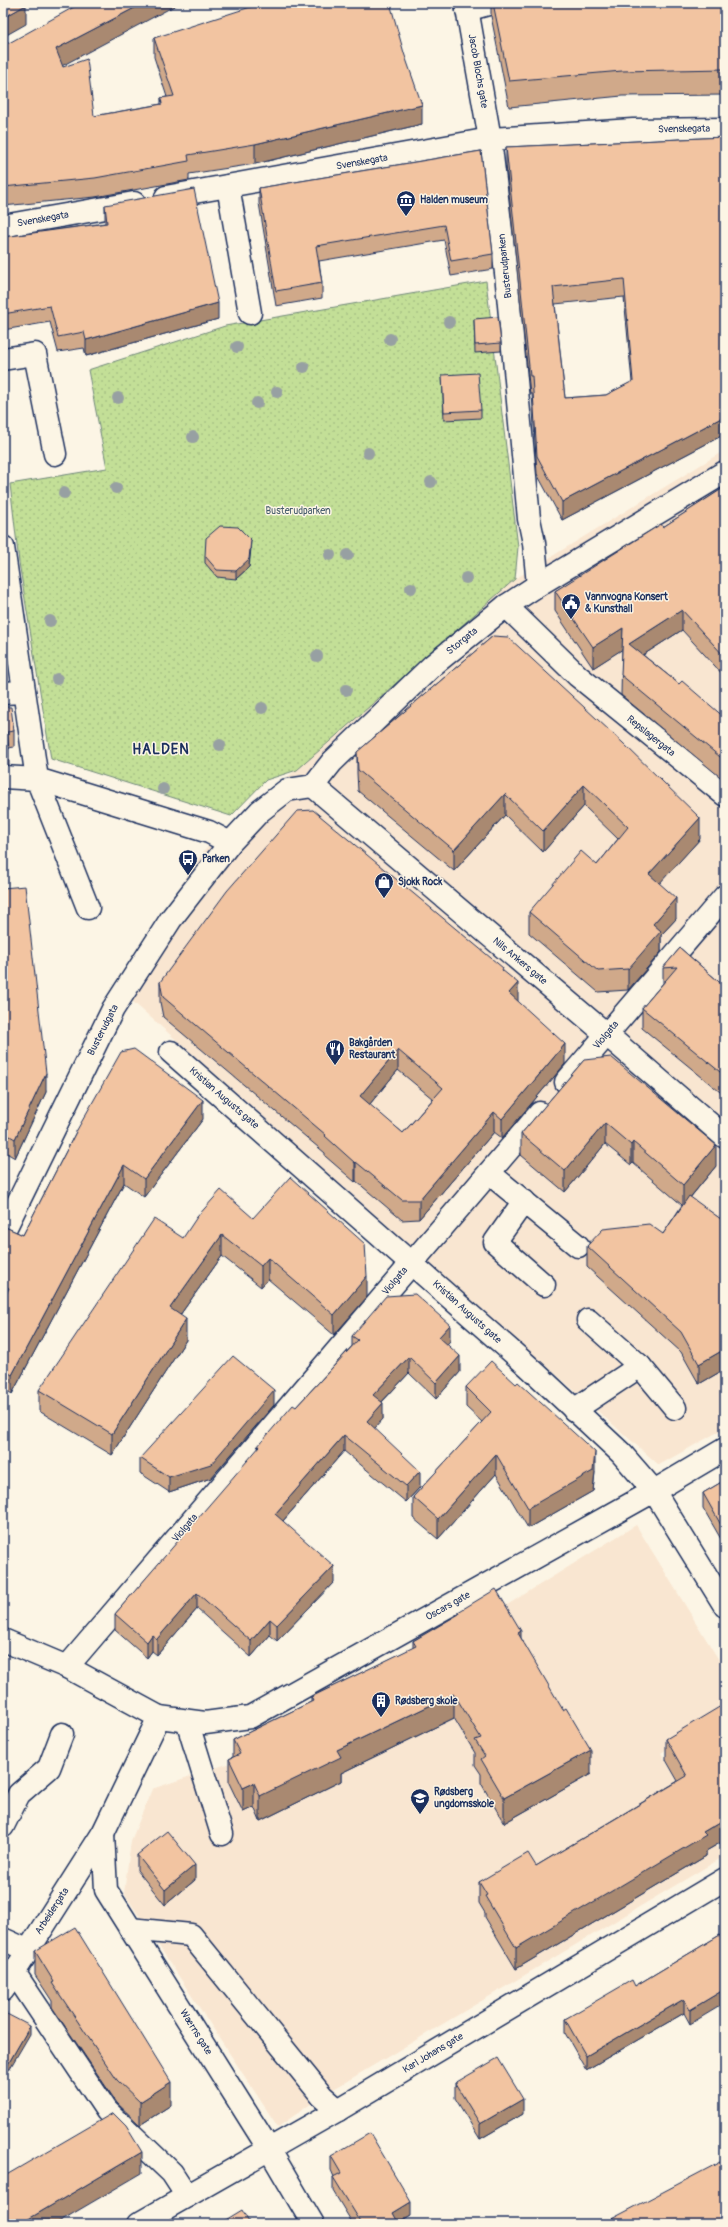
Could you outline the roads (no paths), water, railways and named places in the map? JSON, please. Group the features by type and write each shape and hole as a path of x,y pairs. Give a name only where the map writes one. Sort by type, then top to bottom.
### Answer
{"street":[{"path":"466,6 492,3"},
{"name":"Jacob Blochs gate","path":"466,6 490,138"},
{"name":"Svenskegata","path":"3,226 490,138 633,130 725,128"},
{"name":"Busterudparken","path":"490,138 506,273 529,519 534,543 538,585"},
{"path":"228,186 250,313"},
{"path":"3,359 35,354 55,454"},
{"name":"Storgata","path":"313,786 332,762 433,665 506,606 538,585 725,472"},
{"path":"3,547 37,779 88,908"},
{"name":"Repslagergata","path":"506,606 578,676 725,795"},
{"path":"3,693 24,692"},
{"path":"3,777 37,779 122,803 209,832 230,843 260,811 288,790 313,786"},
{"name":"Nils Ankers gate","path":"313,786 606,1034 725,1137"},
{"name":"Busterudgata","path":"3,1233 113,1009 171,919 230,843"},
{"name":"Violgata","path":"67,1667 411,1262 489,1173 725,896"},
{"name":"Kristian Augusts gate","path":"171,1052 411,1262 621,1454 654,1491 725,1606"},
{"path":"489,1173 578,1246"},
{"path":"524,1201 495,1242 544,1285"},
{"path":"588,1320 640,1366 675,1408"},
{"path":"574,1410 640,1366"},
{"name":"Oscars gate","path":"159,1717 205,1723 250,1717 654,1491 725,1449"},
{"path":"3,1640 67,1667 159,1717"},
{"name":"Arbeidergata","path":"3,1990 27,1950 103,1834 159,1717"},
{"path":"187,1721 222,1834"},
{"path":"3,1826 19,1794 49,1768 62,1734"},
{"name":"Wærns gate","path":"103,1834 106,1890 269,2149 313,2224"},
{"name":"Karl Johans gate","path":"138,2224 338,2110 725,1879"},
{"path":"130,1929 191,1935 322,2096 338,2110"},
{"path":"3,1939 27,1950"},
{"path":"14,1972 107,2112 172,2173 187,2196"}],"place":[{"name":"Halden museum","path":"406,217"},
{"name":"Vannvogna Konsert & Kunsthall","path":"571,620"},
{"name":"Parken","path":"188,876"},
{"name":"Sjokk Rock","path":"384,899"},
{"name":"Bakgården Restaurant","path":"335,1066"},
{"name":"Rødsberg skole","path":"381,1718"},
{"name":"Rødsberg ungdomsskole","path":"420,1815"}],"district":[{"name":"HALDEN","path":"161,749"}]}
